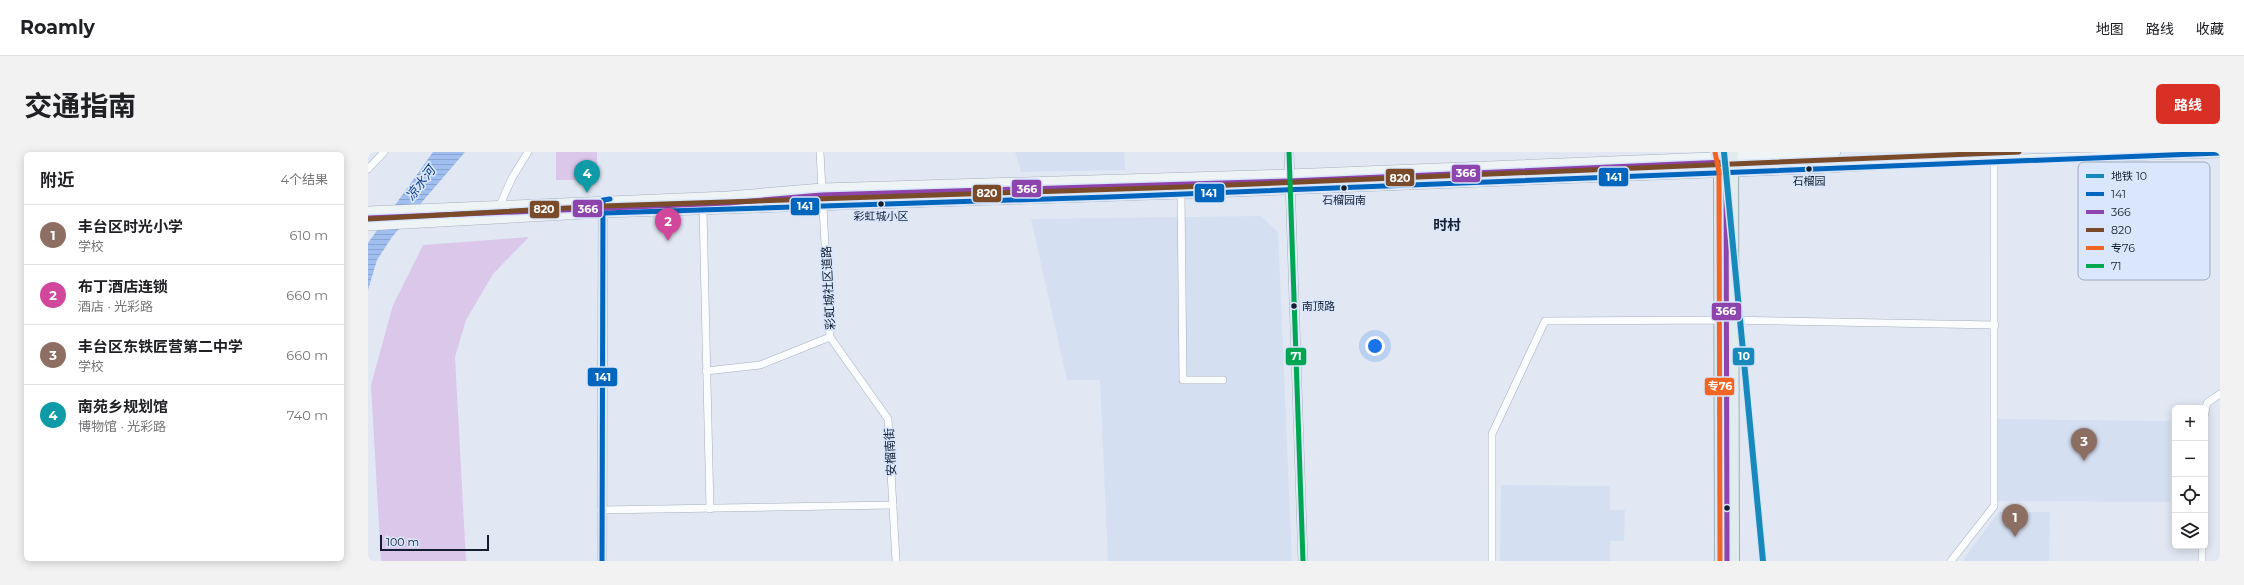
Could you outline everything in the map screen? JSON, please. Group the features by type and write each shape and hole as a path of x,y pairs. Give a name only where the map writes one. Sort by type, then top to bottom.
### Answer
{"main road":[{"path":"1289,152 1303,561"},
{"path":"368,211 480,207 603,200 728,196 822,188 1289,174 1715,154 1836,152"},
{"path":"368,226 478,222 603,213 1290,190 1719,172 1994,156 2220,153"},
{"path":"1715,154 1719,172 1720,561"},
{"path":"1733,154 1732,320 1734,561"},
{"path":"602,561 603,200"}],"street":[{"path":"368,169 384,152"},
{"path":"500,205 512,178 528,152"},
{"name":"彩虹城社区道路","path":"706,371 760,365 830,337 820,152"},
{"path":"1951,561 1994,506 1994,156"},
{"path":"1181,194 1183,380 1223,380"},
{"path":"703,210 710,509"},
{"path":"1492,561 1492,434 1545,321 1732,320 1994,325"},
{"name":"安榴南街","path":"830,337 888,419 896,561"},
{"path":"2207,405 2207,403 2220,394"},
{"path":"601,510 893,505"},
{"path":"2202,549 2202,561"}],"shaded area":[{"path":"556,152 597,152 597,180 556,180"},
{"path":"1015,152 1124,152 1125,170 1021,172"},
{"path":"1261,216 1278,232 1292,561 1108,561 1100,380 1067,380 1031,219"},
{"path":"529,237 493,274 466,320 455,357 466,561 381,561 371,385 393,305 423,245"},
{"path":"1998,419 2170,421 2170,502 1997,501"},
{"path":"1501,485 1610,486 1610,510 1625,510 1624,541 1610,541 1610,561 1500,561"},
{"path":"1999,512 2050,512 2049,561 1962,561"}],"water":[{"name":"凉水河","path":"433,152 465,152 392,237 377,260 368,290 368,243"}],"metro line":[{"name":"10","path":"1724,152 1763,561"}],"transit line":[{"name":"71","path":"1289,152 1303,561"},
{"name":"专76","path":"1715,152 1719,172 1720,561"},
{"name":"820","path":"368,219 603,206 1181,187 2019,152"},
{"name":"141","path":"603,213 1108,197 2220,153"},
{"name":"366","path":"368,218 728,203 822,195 1289,181 1726,162 1727,561"},
{"name":"141","path":"602,561 603,200 610,199"}],"place":[{"name":"石榴园","path":"1809,169"},
{"name":"石榴园南","path":"1344,188"},
{"name":"南苑乡规划馆","path":"587,193"},
{"name":"彩虹城小区","path":"881,204"},
{"name":"布丁酒店连锁","path":"668,241"},
{"name":"南顶路","path":"1294,306"},
{"name":"丰台区东铁匠营第二中学","path":"2084,461"},
{"name":"丰台区时光小学","path":"2015,537"}],"district":[{"name":"时村","path":"1447,225"}]}
